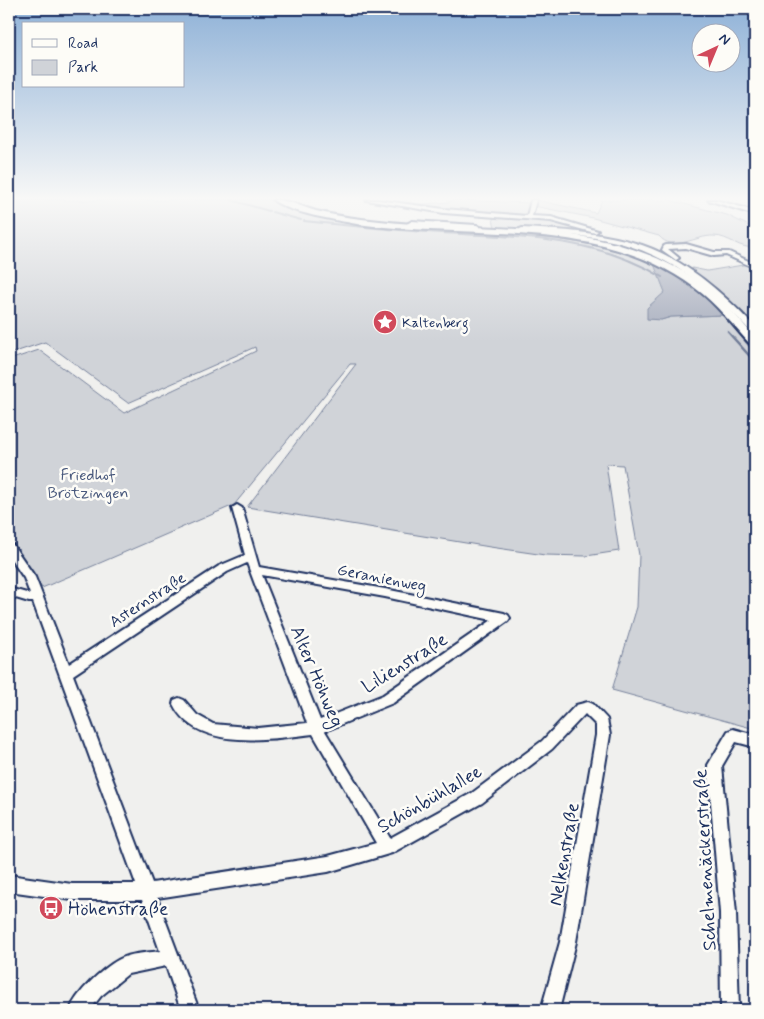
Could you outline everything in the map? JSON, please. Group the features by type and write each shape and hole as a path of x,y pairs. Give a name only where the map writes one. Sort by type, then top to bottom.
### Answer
{"main road":[{"path":"613,248 633,253 673,269 695,284 732,316 755,344"}],"street":[{"path":"642,248 685,270 718,296 755,331"},
{"path":"666,248 666,251 689,268 685,270"},
{"path":"691,248 714,254 727,253 755,266"},
{"name":"Alter Höhweg","path":"237,508 254,570 316,728 387,848"},
{"path":"9,548 29,577 37,597 190,1010"},
{"name":"Asternstraße","path":"66,672 223,569 250,557"},
{"name":"Geranienweg","path":"254,570 385,593 504,618"},
{"path":"9,592 29,598 37,597"},
{"name":"Lilienstraße","path":"178,704 192,719 211,730 258,734 316,728 388,698 504,618"},
{"name":"Schönbühlallee","path":"9,883 72,892 147,892 328,864 387,848 477,798 547,745 581,709 588,708"},
{"name":"Nelkenstraße","path":"550,1010 568,942 603,735 602,723 588,708"},
{"name":"Schelmenäckerstraße","path":"730,1010 728,913 716,765 733,735 755,741"},
{"path":"79,1010 96,990 124,966 170,957"}],"green space":[{"name":"Friedhof Brötzingen","path":"9,248 603,248 622,252 654,264 665,292 647,308 661,320 671,317 723,315 755,354 755,729 612,690 637,607 639,555 623,465 606,464 619,551 586,556 545,555 247,507 356,364 350,364 234,505 42,588 9,539 9,360 39,350 124,413 256,351 255,347 128,403 45,342 9,354"},
{"path":"749,264 755,268 755,325 693,271 692,268 707,271"}],"water":[{"path":"654,264 691,286 723,315 671,317 661,320 647,319 647,308 665,292"}],"waterway":[{"path":"589,248 610,253 662,277"},
{"path":"728,332 755,362"}],"place":[{"name":"Kaltenberg","path":"385,322"},
{"name":"Höhenstraße","path":"51,908"}]}
